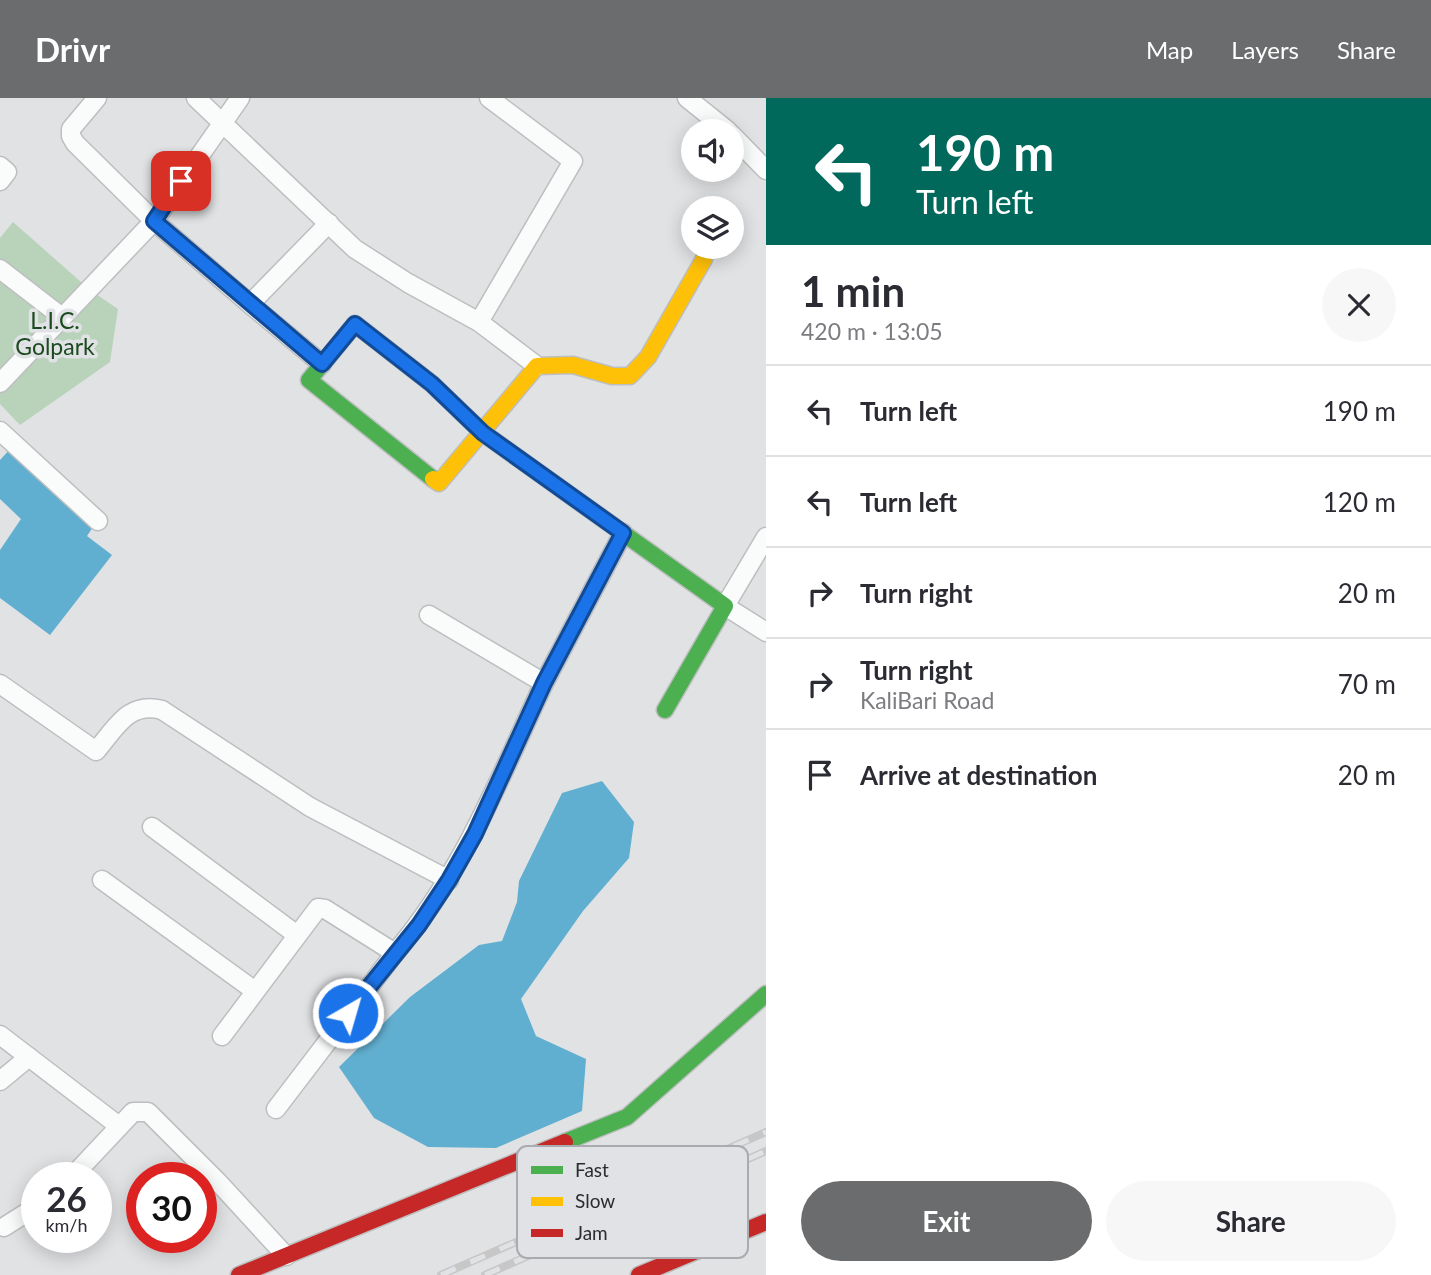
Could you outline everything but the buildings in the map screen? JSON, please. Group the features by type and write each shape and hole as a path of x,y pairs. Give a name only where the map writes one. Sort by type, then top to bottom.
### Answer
{"street":[{"path":"196,98 355,249 408,283 479,322 537,366 573,365 612,376 630,376 648,357 704,259"},
{"path":"0,383 154,221 240,98"},
{"path":"479,322 573,161 489,98"},
{"path":"687,98 713,119"},
{"path":"95,99 73,124 71,136 154,221 322,364"},
{"path":"744,147 766,170"},
{"path":"0,166 7,172 0,181"},
{"path":"250,304 328,223"},
{"path":"0,269 62,317"},
{"path":"537,366 483,433 442,481 436,482 309,380 355,324 432,384 483,433 725,606 766,632"},
{"path":"0,431 98,521"},
{"path":"276,1109 419,925 449,880 475,834 544,683 623,533"},
{"path":"665,710 766,537"},
{"path":"429,615 544,683"},
{"path":"0,684 96,751 129,713 151,707 162,710 310,807 449,880"},
{"path":"152,827 297,935"},
{"path":"102,880 255,991"},
{"path":"222,1036 314,911 323,908 395,953"},
{"path":"556,1146 627,1117 766,994"},
{"path":"0,1035 119,1126"},
{"path":"0,1081 29,1058"},
{"path":"86,1162 133,1112 148,1112 219,1183 286,1256"},
{"path":"239,1275 517,1162"},
{"path":"4,1227 21,1216"},
{"path":"748,1230 766,1222"},
{"path":"639,1275 680,1258"}],"green space":[{"name":"L.I.C. Golpark","path":"13,222 90,290 118,309 110,362 20,425 0,404 0,238"}],"water":[{"path":"12,447 95,524 87,536 112,555 50,635 0,598 0,550 21,519 0,499 0,460"},
{"path":"602,781 634,822 629,858 583,911 521,999 536,1036 586,1059 582,1111 496,1148 428,1147 374,1118 339,1067 410,997 479,945 502,941 517,902 519,881 562,793"}],"railway":[{"path":"734,1146 766,1132"},
{"path":"748,1159 766,1151"},
{"path":"441,1275 517,1242"},
{"path":"485,1275 524,1258"}],"traffic: fast":[{"path":"433,479 309,380 355,324 432,384 483,433 725,606 665,710"},
{"path":"565,1142 627,1117 766,994"}],"traffic: slow":[{"path":"433,479 439,483 537,366 573,365 612,376 630,376 648,357 704,259"}],"traffic: jam":[{"path":"555,1146 565,1142"},
{"path":"239,1275 517,1162"},
{"path":"748,1230 766,1222"},
{"path":"639,1275 680,1258"}],"route":[{"path":"181,181 154,221 322,364 355,324 432,384 483,433 623,533 544,683 475,834 449,880 419,925 348,1013"}]}
